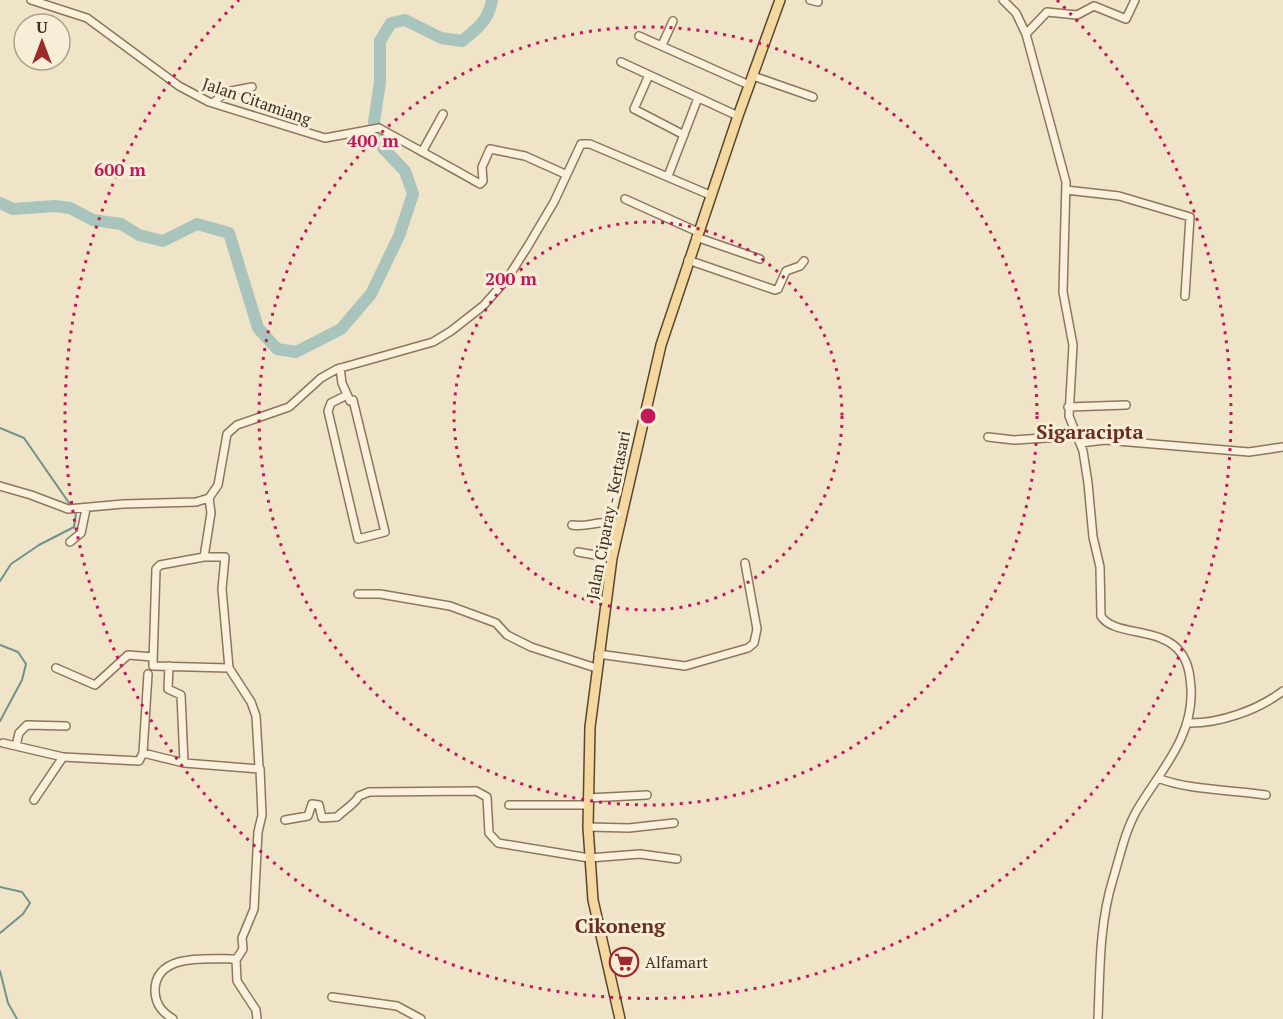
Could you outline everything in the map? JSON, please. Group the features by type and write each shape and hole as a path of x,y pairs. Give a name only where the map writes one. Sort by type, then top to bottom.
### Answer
{"main road":[{"name":"Jalan Ciparay - Kertasari","path":"620,1019 593,900 588,827 588,747 596,668 612,558 653,371 710,195 780,0"}],"street":[{"name":"Jalan Citamiang","path":"31,0 87,18 179,86 213,103 320,137 348,135 368,128 379,128 422,152"},
{"path":"1003,0 1016,13 1026,34 1064,173 1066,190 1063,292 1073,345 1068,407 1070,426 1080,443 1088,483 1093,537 1100,567 1101,616 1109,624 1160,637 1181,653 1190,674 1191,711 1187,723 1168,764 1137,811 1127,833 1113,880 1104,917 1098,1019"},
{"path":"1026,34 1047,12 1077,15 1097,6 1116,17 1126,19 1135,0"},
{"path":"662,45 672,21"},
{"path":"639,36 751,80 813,97"},
{"path":"621,62 738,116"},
{"path":"649,75 634,109 684,135"},
{"path":"213,103 226,92 252,87"},
{"path":"668,176 698,98"},
{"path":"443,114 422,152 439,164 453,166 480,184 483,181 483,164 490,149 525,156 565,174"},
{"path":"0,486 68,509 196,502 209,498 218,485 225,439 229,431 237,425 289,407 321,378 340,368 433,342 483,306 507,279 528,246 554,201 578,146 587,143 710,195"},
{"path":"1066,190 1119,196 1190,217 1185,296"},
{"path":"625,199 697,234 760,259"},
{"path":"688,260 775,290 778,289 786,271 800,266 804,261"},
{"path":"340,368 347,394 350,401 353,400 385,532 358,539 328,411 331,403 347,394"},
{"path":"1068,407 1126,405"},
{"path":"988,437 1014,440 1075,436"},
{"path":"1080,443 1105,440 1249,452 1283,447"},
{"path":"204,557 211,513 209,498"},
{"path":"70,542 81,533 83,509"},
{"path":"572,525 582,526 606,520 618,525"},
{"path":"578,552 612,558"},
{"path":"229,668 153,666 157,567 204,557 225,557 222,589 229,668 247,694 256,716 262,815 258,832 254,909 242,938 243,949 236,959 237,981 256,1011 257,1019"},
{"path":"598,654 685,666 748,648 754,643 757,629 745,563"},
{"path":"358,594 380,594 450,606 496,623 507,635 531,647 596,668"},
{"path":"56,668 95,685 128,655 153,657"},
{"path":"169,666 168,689 181,695 184,763"},
{"path":"3,743 63,757 139,761 143,753 147,674"},
{"path":"1187,723 1209,722 1255,708 1283,691"},
{"path":"16,746 21,728 27,725 66,726"},
{"path":"143,753 184,763 259,767"},
{"path":"34,800 63,757"},
{"path":"1158,778 1179,786 1266,795"},
{"path":"285,820 303,818 309,815 311,805 318,804 322,818 337,817 345,807 355,803 359,796 369,792 476,791 487,797 489,833 494,841 589,858 639,854 677,859"},
{"path":"509,805 588,802 647,795"},
{"path":"301,826 303,818"},
{"path":"588,827 629,828 674,823"},
{"path":"172,1019 162,1011 156,998 157,978 162,969 192,959 236,959"},
{"path":"332,997 397,1006 421,1019"}],"waterway":[{"path":"0,203 13,209 55,206 70,208 93,220 121,224 139,235 163,241 197,224 229,233 258,328 277,349 296,352 341,329 371,294 399,236 413,194 405,171 383,148 374,122 380,82 380,41 391,23 405,20 441,38 462,41 485,19 492,0"},
{"path":"0,428 24,438 76,513 74,527 39,545 11,564 0,581"},
{"path":"0,645 18,652 26,664 22,680 0,721"},
{"path":"0,887 22,892 30,903 23,914 0,933"},
{"path":"0,971 8,1003 17,1019"}],"place":[{"name":"Alfamart","path":"624,962"}],"district":[{"name":"Sigaracipta","path":"1090,431"},
{"name":"Cikoneng","path":"620,925"}]}
